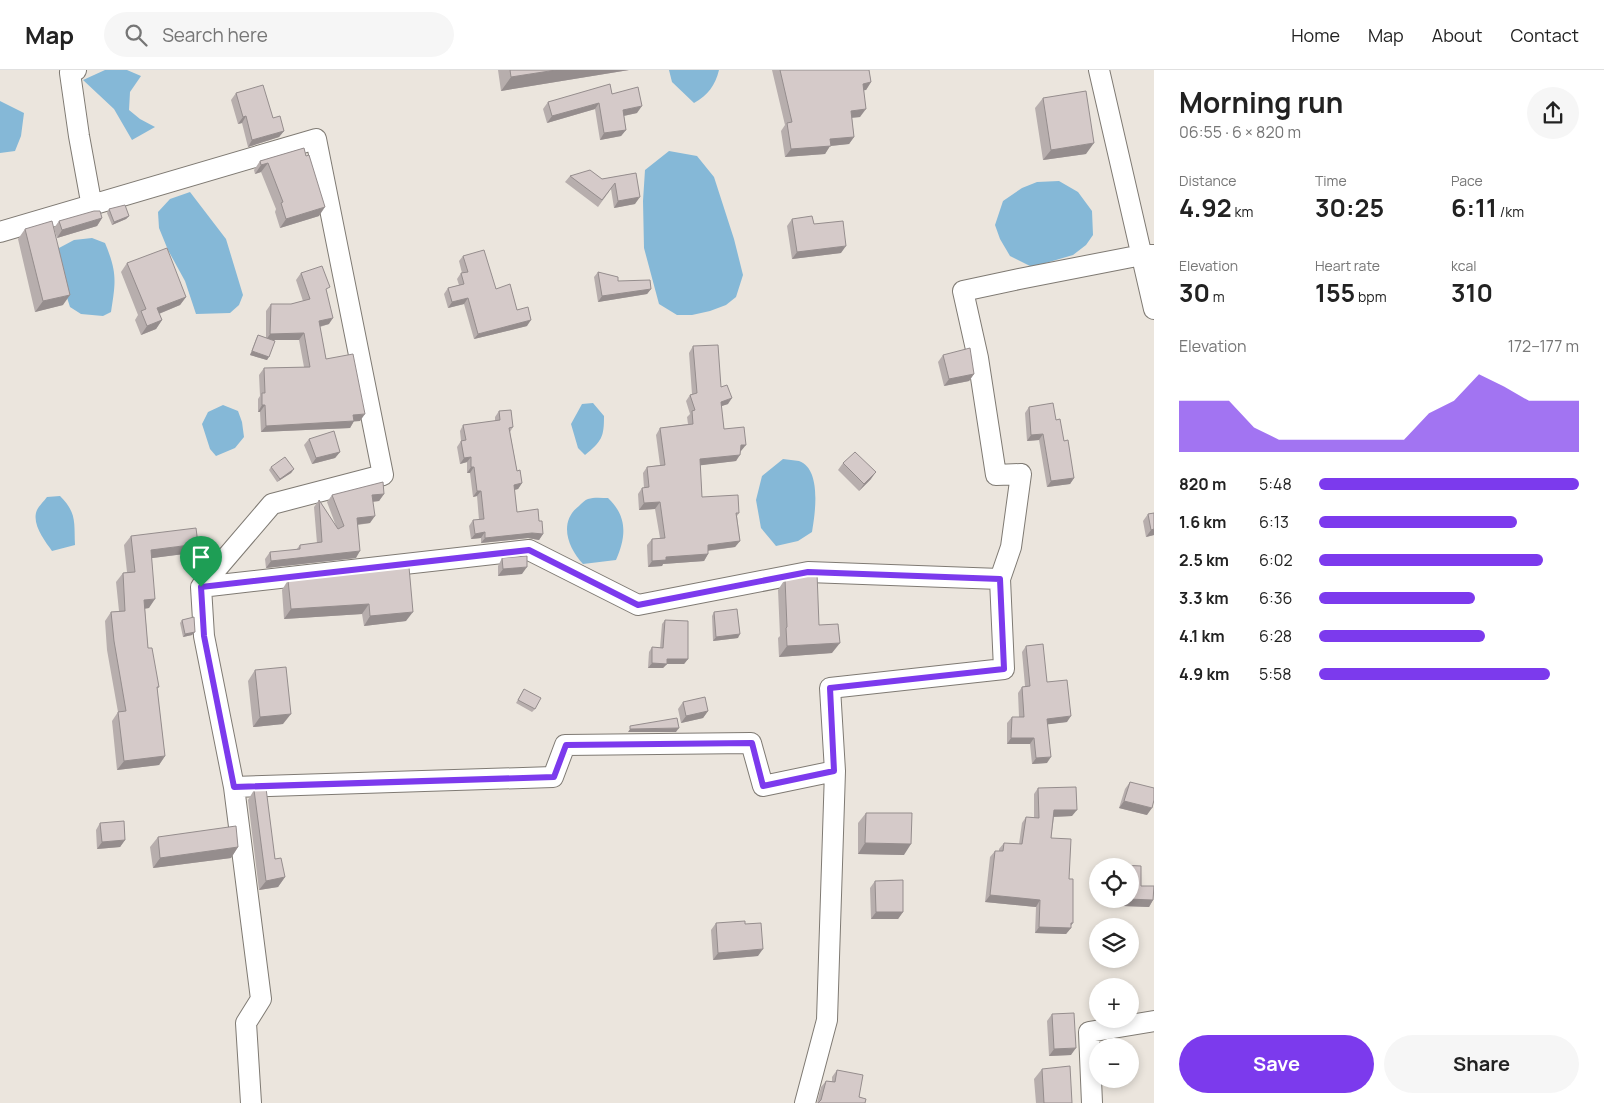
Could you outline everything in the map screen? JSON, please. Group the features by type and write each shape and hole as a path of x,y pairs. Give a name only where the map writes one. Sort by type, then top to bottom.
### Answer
{"street":[{"path":"76,70 70,73 92,207"},
{"path":"1099,70 1148,255 1154,309"},
{"path":"0,232 92,207 316,139 384,475 272,504 201,587 204,636 234,787 261,999 246,1023 251,1103"},
{"path":"805,1103 827,1020 834,771 830,688 1004,669 1000,579 1011,547 1020,474 996,475 978,358 963,291 1019,278 1148,255"},
{"path":"201,587 529,550 638,605 808,572 1000,579"},
{"path":"234,787 554,777 566,745 752,743 763,786 834,771"},
{"path":"1092,1103 1088,1032 1154,1021"}],"water":[{"path":"105,70 127,70 141,76 130,92 129,110 140,119 155,127 132,140 114,109 83,80"},
{"path":"669,70 719,70 710,90 694,103 672,82"},
{"path":"0,101 24,113 21,136 15,151 0,153"},
{"path":"669,151 697,156 714,177 734,239 743,275 736,297 726,305 692,315 677,315 659,304 644,248 643,201 645,170"},
{"path":"1059,181 1078,192 1092,211 1093,235 1086,245 1073,255 1032,267 1010,256 1000,239 995,225 1003,201 1022,188 1037,182"},
{"path":"190,192 226,239 243,295 239,305 230,313 196,314 185,281 168,250 159,228 158,212 170,199"},
{"path":"92,238 105,243 113,269 114,292 111,312 103,316 81,314 70,307 56,263 59,248 74,240"},
{"path":"593,403 604,416 603,429 601,438 585,455 578,448 571,424 582,404"},
{"path":"223,405 238,411 244,437 235,448 216,456 210,449 202,424 208,412"},
{"path":"783,459 799,461 811,473 814,482 815,504 812,532 798,541 776,546 761,528 756,500 762,476"},
{"path":"60,496 74,518 75,545 52,551 37,526 36,515 38,508 47,497"},
{"path":"608,498 619,512 622,520 622,543 616,560 583,564 573,550 567,535 569,520 573,512 587,499"}],"building":[{"path":"510,70 556,70 511,77"},
{"path":"780,70 869,70 871,82 863,84 866,109 851,111 854,137 830,139 831,146 791,149 787,123 792,122"},
{"path":"610,84 612,94 638,87 642,106 623,110 626,130 604,133 599,103 552,116 548,102"},
{"path":"263,85 273,118 280,116 284,131 252,140 246,116 243,117 236,93"},
{"path":"1086,91 1094,143 1051,150 1043,98"},
{"path":"304,148 306,156 309,155 325,207 286,219 281,203 283,202 268,163 261,165 260,161"},
{"path":"590,170 602,179 636,173 640,197 618,201 615,183 602,200 570,176"},
{"path":"125,205 129,216 114,222 109,209"},
{"path":"100,211 102,218 62,230 59,221"},
{"path":"812,216 814,224 843,221 846,246 797,252 792,219"},
{"path":"52,221 70,295 43,301 25,229"},
{"path":"167,248 186,297 157,308 162,320 147,326 141,311 146,309 127,263"},
{"path":"484,250 496,289 510,284 517,310 528,307 531,320 478,334 468,298 452,302 448,288 464,284 461,273 468,272 463,256"},
{"path":"322,266 330,287 326,289 333,318 319,321 326,359 353,354 365,414 353,415 354,421 266,426 265,405 262,405 262,393 265,393 264,368 310,367 304,333 270,334 271,304 291,304 310,299 301,273"},
{"path":"598,272 618,277 618,281 650,280 651,289 602,296"},
{"path":"258,335 275,341 269,357 252,351"},
{"path":"718,345 721,387 727,385 732,398 721,402 724,429 744,427 746,445 741,445 740,455 700,459 702,497 738,495 739,513 736,513 740,541 708,545 708,554 666,557 666,560 652,561 652,539 665,538 660,502 644,503 642,488 649,487 647,467 665,465 660,428 693,424 692,411 695,410 690,395 697,393 693,346"},
{"path":"970,348 974,374 949,379 943,355"},
{"path":"1053,403 1056,420 1060,419 1064,441 1068,440 1074,478 1051,481 1043,434 1031,435 1029,407"},
{"path":"511,410 513,427 509,428 517,471 520,470 522,483 514,485 517,512 538,509 539,521 542,521 543,534 532,533 485,538 485,532 475,534 473,520 484,519 481,491 477,491 474,467 471,467 471,457 464,458 461,441 466,440 463,425 500,420 499,411"},
{"path":"334,431 340,452 316,458 309,439"},
{"path":"855,452 876,472 864,484 843,463"},
{"path":"285,457 294,469 280,479 271,467"},
{"path":"383,482 384,494 372,495 375,516 357,518 360,551 271,561 270,552 300,549 300,545 322,542 319,500 338,529 344,526 332,495"},
{"path":"1154,513 1154,529 1151,530 1148,514"},
{"path":"196,528 198,544 151,550 155,599 144,600 148,648 152,648 159,687 157,687 165,756 124,761 118,712 126,711 111,612 125,611 123,573 135,572 131,536"},
{"path":"527,556 527,567 503,569 502,558"},
{"path":"409,567 413,612 370,616 369,604 291,609 288,580"},
{"path":"817,573 819,625 838,624 840,643 787,646 785,579"},
{"path":"737,609 740,634 716,637 714,612"},
{"path":"194,617 195,632 185,634 182,620"},
{"path":"665,620 688,621 688,659 667,659 667,664 652,663 652,647 663,648"},
{"path":"1043,644 1047,682 1067,680 1071,716 1047,719 1051,757 1036,758 1034,738 1011,738 1012,717 1024,717 1022,687 1030,686 1026,646"},
{"path":"286,667 291,714 260,717 255,670"},
{"path":"524,689 541,698 535,709 518,700"},
{"path":"705,697 708,711 686,716 683,702"},
{"path":"677,718 679,728 630,729 630,726"},
{"path":"1130,782 1154,788 1152,808 1124,801"},
{"path":"1076,787 1077,810 1054,810 1051,838 1071,839 1069,879 1073,879 1073,923 1071,923 1071,928 1039,927 1040,900 990,895 995,851 1003,851 1004,843 1022,844 1026,817 1039,818 1038,788"},
{"path":"266,788 275,859 281,858 285,877 266,881 254,790"},
{"path":"866,813 912,813 911,844 865,843"},
{"path":"124,821 125,840 102,842 100,823"},
{"path":"236,826 238,847 160,858 158,837"},
{"path":"1139,866 1141,866 1141,886 1154,886 1153,900 1139,899"},
{"path":"903,880 903,912 876,912 875,881"},
{"path":"745,921 745,924 761,923 763,949 718,953 716,923"},
{"path":"1074,1013 1076,1048 1054,1049 1052,1014"},
{"path":"1070,1066 1072,1103 1044,1103 1042,1069"},
{"path":"837,1070 863,1075 859,1097 866,1099 865,1103 818,1103 821,1100 826,1081 835,1082"}],"route":[{"path":"529,550 638,605 808,572 1000,579 1004,669 830,688 834,771 763,786 752,743 566,745 554,777 234,787 204,636 201,587 529,550"}]}
